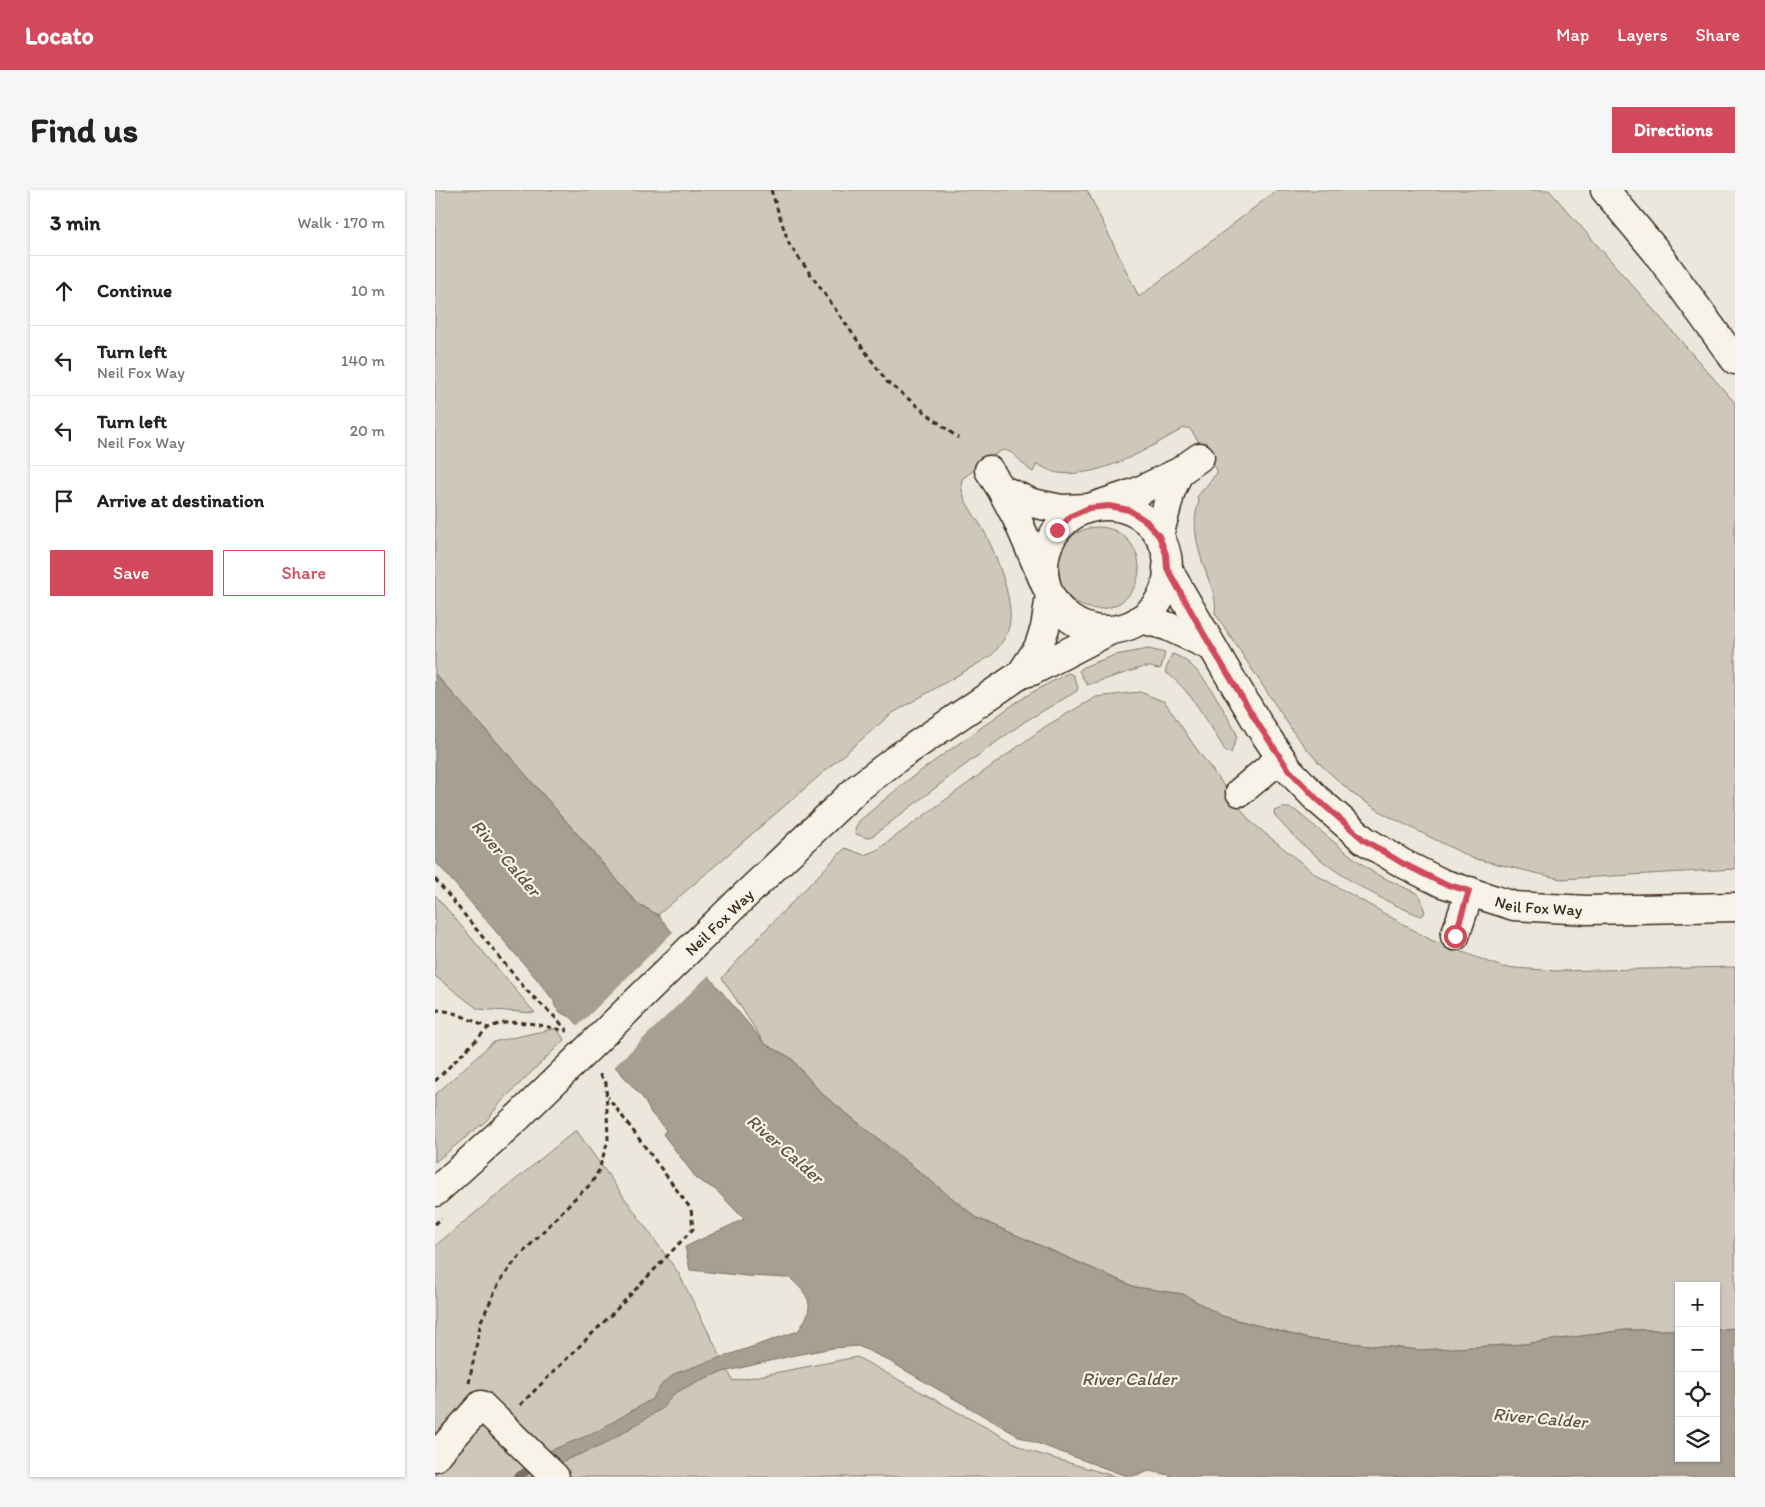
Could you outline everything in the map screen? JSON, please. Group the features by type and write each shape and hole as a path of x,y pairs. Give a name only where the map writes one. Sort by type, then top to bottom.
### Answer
{"main road":[{"path":"1605,190 1655,250 1735,360"},
{"path":"1048,591 1017,519 995,479 1032,503 1061,509 1089,508 1123,497 1190,464 1171,491 1159,536"},
{"name":"Neil Fox Way","path":"435,1192 517,1116 858,788 900,756 1021,674 1032,671 1109,631 1131,626 1148,614 1161,596 1167,576 1167,568 1166,554 1159,536 1146,521 1129,510 1109,506 1089,508 1071,516 1057,530 1047,547 1043,567 1048,591 1045,628 1038,648 1021,674"},
{"name":"Neil Fox Way","path":"1167,568 1260,727 1289,770 1317,799 1364,840 1442,883 1514,906 1587,910 1735,907"},
{"name":"Neil Fox Way","path":"1048,591 1055,604 1069,618 1088,628 1109,631"},
{"path":"1141,619 1167,626 1212,647"},
{"path":"1240,792 1281,758"},
{"path":"1455,936 1469,891"},
{"path":"435,1457 481,1405 554,1476"}],"path":[{"path":"771,190 789,244 887,382 958,438"},
{"path":"435,879 527,992 558,1020 573,1039"},
{"path":"435,1010 457,1014 488,1028"},
{"path":"435,1081 488,1028 509,1021 567,1031"},
{"path":"481,1405 470,1396 469,1380 481,1321 499,1283 515,1261 572,1201 591,1184 599,1170 608,1140 607,1097 606,1083 595,1068"},
{"path":"501,1424 615,1311 693,1229 691,1209 607,1097"}],"shaded area":[{"path":"435,190 1087,190 1139,297 1277,190 1549,190 1735,403 1735,869 1561,879 1472,858 1386,815 1353,794 1320,764 1296,736 1215,613 1214,594 1199,548 1195,520 1199,502 1197,497 1217,473 1217,470 1193,433 1189,428 1184,428 1124,460 1091,471 1058,473 1037,464 1033,472 1012,453 1003,450 962,479 961,486 965,499 984,531 1006,586 1010,609 1010,624 1001,644 991,656 891,714 658,915 637,903 513,760 435,674"},
{"path":"1098,527 1114,530 1127,539 1136,552 1139,568 1136,584 1127,597 1114,606 1098,609 1082,606 1069,597 1060,584 1057,568 1060,552 1069,539 1082,530"},
{"path":"1149,649 1165,653 1161,668 1144,667 1087,685 1079,671 1083,667 1115,655"},
{"path":"1172,654 1192,666 1210,687 1236,732 1237,736 1231,753 1226,752 1191,697 1174,678 1165,672"},
{"path":"1068,673 1073,675 1078,687 1077,691 1024,722 874,835 867,838 856,834 855,829 859,821 908,780 1014,704"},
{"path":"1140,692 1165,702 1193,744 1250,821 1315,874 1431,940 1502,967 1557,971 1735,967 1735,1328 1720,1330 1720,1282 1675,1282 1675,1330 1625,1330 1524,1344 1420,1350 1309,1339 1222,1316 1183,1294 1135,1287 977,1218 821,1093 791,1058 765,1044 722,978 770,925 845,848 864,855 877,850 1046,726 1096,697"},
{"path":"1290,808 1296,811 1374,873 1418,894 1425,913 1421,916 1381,898 1324,862 1306,848 1275,816 1274,811"},
{"path":"435,895 535,1013 478,1009 435,976"},
{"path":"557,1028 564,1040 501,1102 487,1120 435,1162 435,1095 493,1042"},
{"path":"576,1130 679,1274 733,1381 857,1357 1029,1451 1117,1477 435,1477 435,1246"}],"water":[{"name":"River Calder","path":"435,674 513,760 637,903 658,915 765,1044 791,1058 821,1093 977,1218 1135,1287 1183,1294 1222,1316 1309,1339 1420,1350 1524,1344 1625,1330 1675,1330 1675,1462 1720,1462 1720,1330 1735,1328 1735,1477 1178,1477 1150,1471 1129,1477 1020,1437 884,1358 858,1346 833,1348 795,1355 719,1373 698,1381 672,1395 663,1408 603,1445 551,1466 544,1453 594,1433 652,1399 662,1384 676,1373 798,1331 807,1315 809,1302 803,1291 790,1278 690,1270 685,1247 744,1219 716,1190 697,1179 663,1134 666,1130 651,1113 643,1098 571,1017 557,1009 554,1001 536,978 435,861"}],"pier":[{"path":"674,931 710,974 612,1069 577,1027"}],"waterway":[{"path":"517,1477 537,1465"}],"route":[{"path":"1057,530 1071,516 1089,508 1109,506 1129,510 1146,521 1159,536 1166,554 1167,568 1206,638 1260,727 1289,770 1317,799 1364,840 1402,863 1442,883 1469,891 1455,936"}]}
